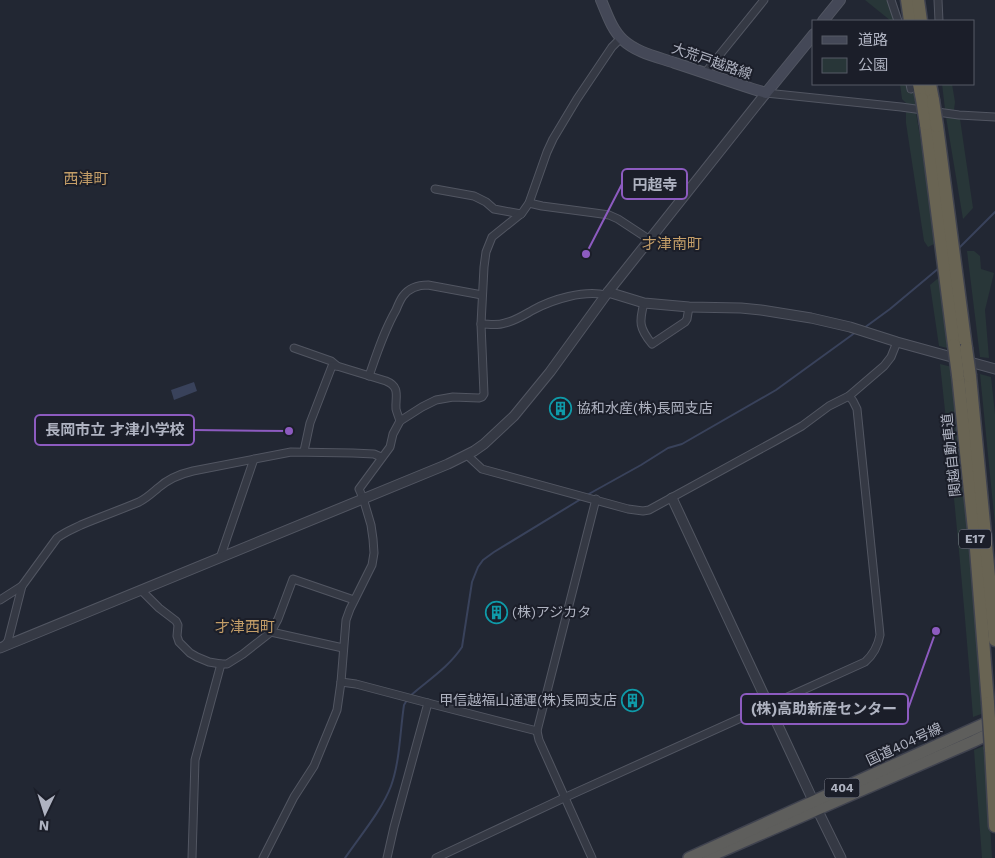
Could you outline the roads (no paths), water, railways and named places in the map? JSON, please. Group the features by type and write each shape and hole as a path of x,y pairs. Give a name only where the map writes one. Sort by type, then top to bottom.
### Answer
{"highway":[{"path":"907,0 910,20"},
{"path":"918,0 921,20"},
{"name":"関越自動車道","path":"913,85 927,99"},
{"name":"関越自動車道","path":"930,85 927,99 950,222 950,267 995,640"},
{"name":"関越自動車道","path":"931,125 940,231 950,267"},
{"name":"関越自動車道","path":"964,375 995,826"},
{"name":"国道404号線","path":"706,858 995,719"},
{"name":"国道404号線","path":"689,858 995,731"}],"main road":[{"name":"大荒戸越路線","path":"601,0 615,31 633,48 766,93 812,36"},
{"path":"825,20 840,0"}],"street":[{"path":"706,73 764,0"},
{"path":"891,0 898,20"},
{"path":"938,0 939,20"},
{"path":"263,858 301,784 310,772 337,710 346,620 372,565 374,553 371,525 359,489 390,447 393,434 400,422 436,400 453,397 482,397 484,394 481,324 484,267 488,243 496,233 521,214 529,203 553,139 612,47 621,38"},
{"path":"2,647 448,464 484,444 514,416 550,372 607,294 766,93 959,115 995,117"},
{"path":"435,189 474,196 486,202 494,210 521,214"},
{"path":"529,203 609,215 650,240"},
{"path":"369,376 391,318 403,296 408,291 421,285 428,285 482,295"},
{"path":"481,324 503,324 548,302 593,293 607,294 644,303 688,307 741,308 782,313 850,327 995,369"},
{"path":"644,303 640,318 641,324 645,335 652,344 685,322 688,307"},
{"path":"467,455 482,469 628,509 649,510 802,426 829,406 849,396 884,366 891,357 897,342"},
{"path":"294,348 331,361 337,366 390,383 395,388 396,410 400,422"},
{"path":"304,452 310,423 326,379 332,366 337,366"},
{"path":"436,858 865,662 871,657 880,635 857,409 849,396"},
{"path":"2,647 8,641 22,586 57,538 63,533 139,501 152,494 172,478 180,474 291,452 374,454 381,457"},
{"path":"220,558 254,459"},
{"path":"672,498 841,858"},
{"path":"592,858 539,740 537,731 596,499"},
{"path":"140,590 176,621 179,642 190,653 197,658 221,664 227,664 234,660 271,632 293,579 354,600"},
{"path":"0,600 22,586"},
{"path":"271,632 343,648"},
{"path":"192,858 195,760 221,664"},
{"path":"341,682 356,684 537,731"},
{"path":"387,858 428,703"}],"water":[{"path":"194,382 197,391 174,400 171,390"}],"waterway":[{"path":"958,249 995,212"},
{"path":"864,328 939,268"},
{"path":"587,495 668,448 682,444 776,390 856,332"},
{"path":"410,696 444,667 462,647 472,582 483,560 581,499"},
{"path":"345,858 376,814 391,786 398,756 404,705 407,700"}],"place":[{"name":"円超寺","path":"586,254"},
{"name":"協和水産(株)長岡支店","path":"561,408"},
{"name":"長岡市立 才津小学校","path":"289,431"},
{"name":"(株)アジカタ","path":"496,612"},
{"name":"(株)高助新産センター","path":"936,631"},
{"name":"甲信越福山通運(株)長岡支店","path":"633,700"}],"district":[{"name":"西津町","path":"86,179"},
{"name":"才津南町","path":"672,244"},
{"name":"才津西町","path":"245,627"}]}
